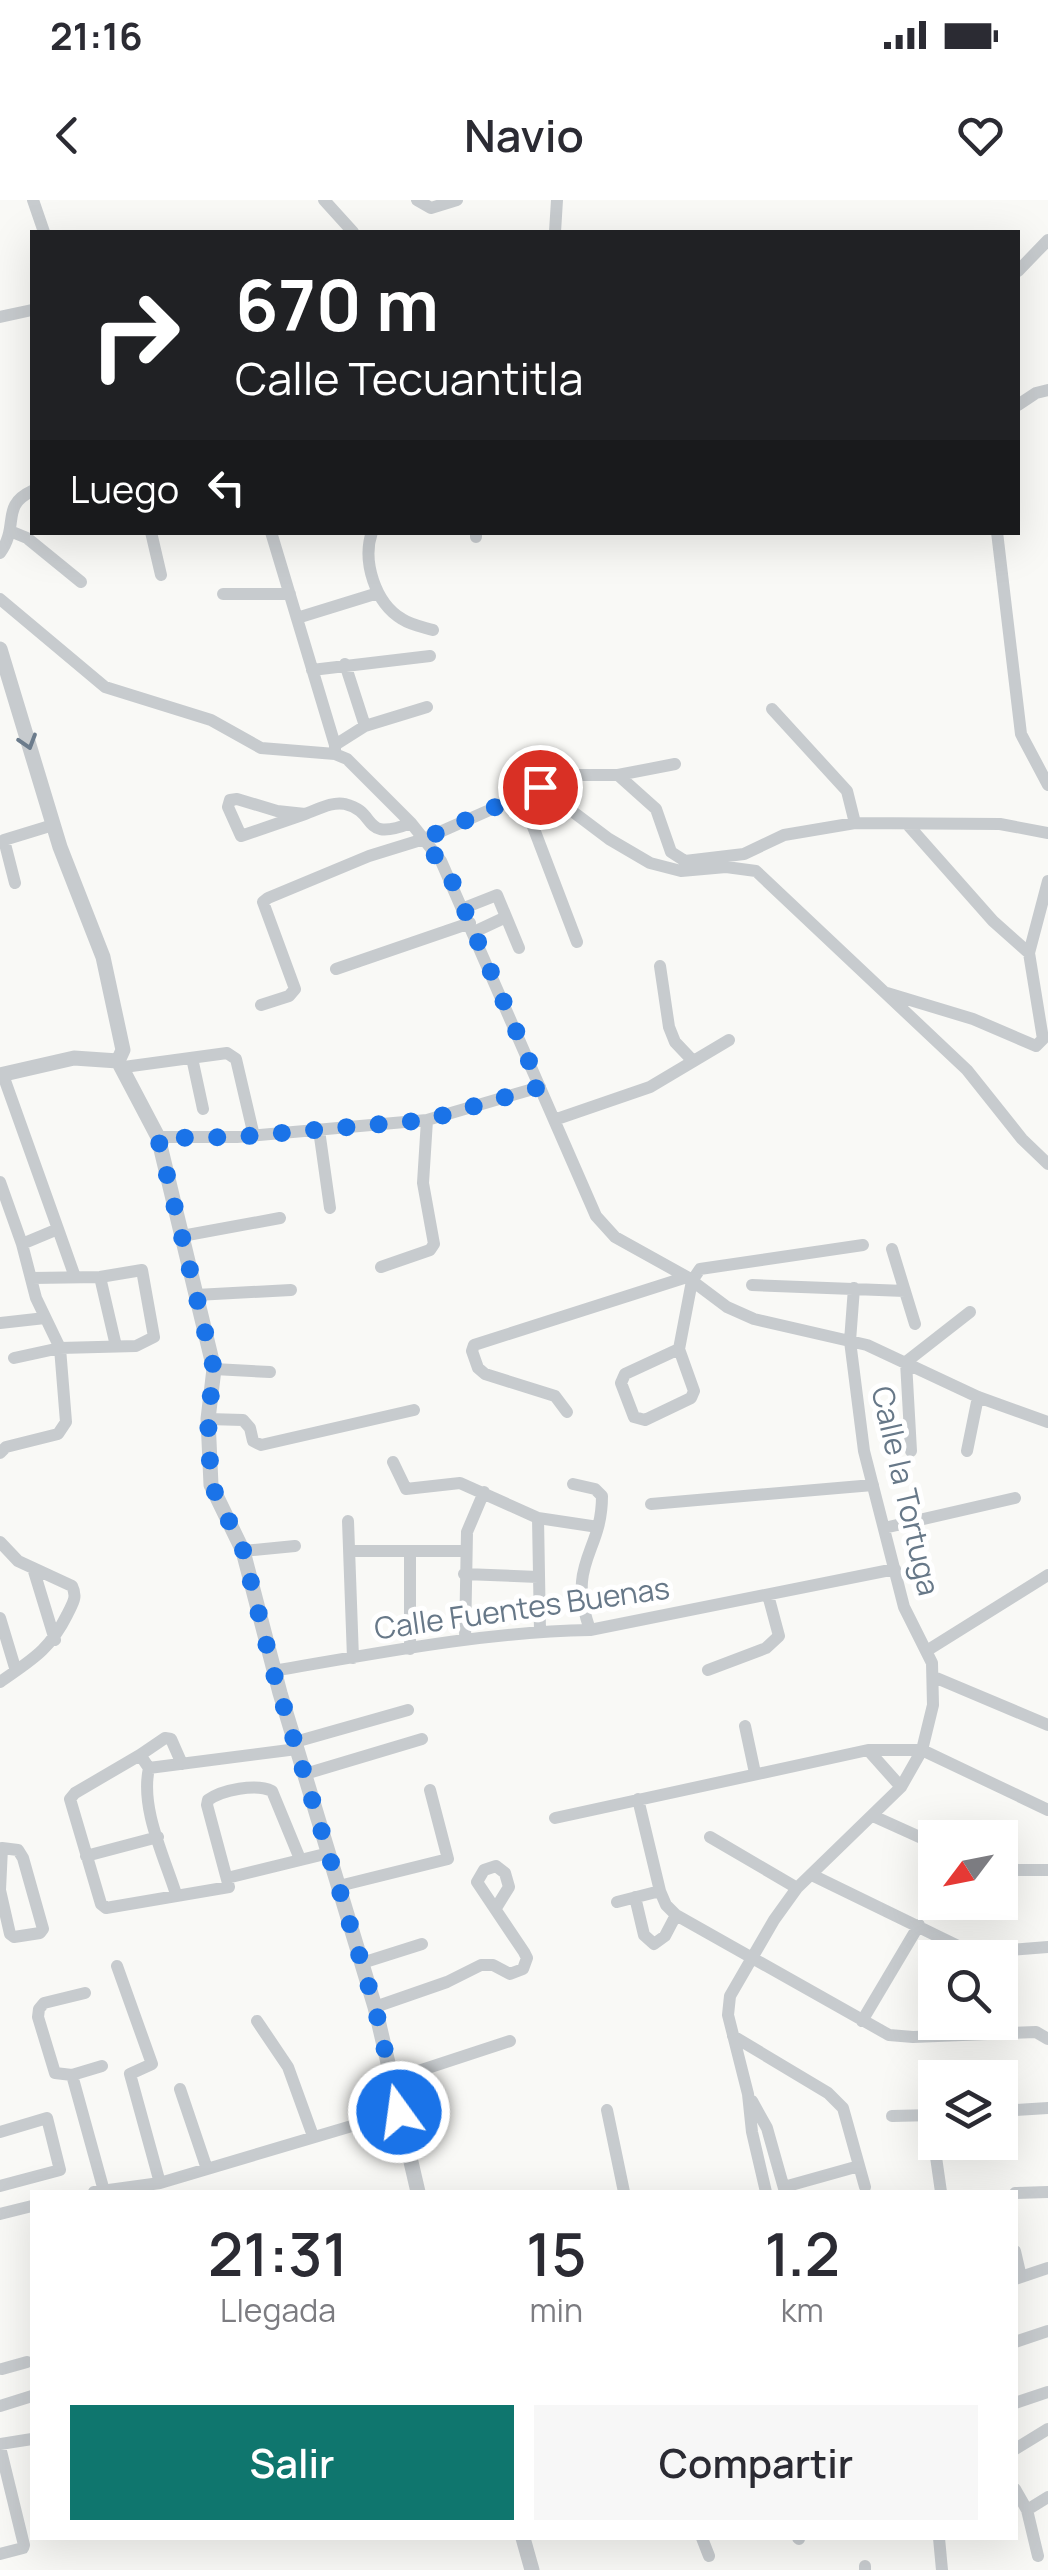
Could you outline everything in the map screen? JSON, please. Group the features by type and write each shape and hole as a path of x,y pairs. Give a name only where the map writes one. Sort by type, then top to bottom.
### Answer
{"street":[{"path":"33,200 43,230"},
{"path":"324,200 351,230"},
{"path":"418,200 432,208 457,200"},
{"path":"555,230 557,200"},
{"path":"1020,269 1048,240"},
{"path":"0,317 30,310"},
{"path":"1020,404 1048,390"},
{"path":"0,554 10,532 7,510 12,500 30,492"},
{"path":"10,532 27,538 81,582"},
{"path":"153,535 161,575"},
{"path":"272,535 335,750"},
{"path":"371,535 367,546 378,593 402,620 432,630"},
{"path":"998,535 1020,734 1048,784"},
{"path":"297,618 378,593"},
{"path":"223,594 290,594"},
{"path":"0,600 105,687 212,720 261,748 335,750 355,765 411,823 441,862 464,908 596,1216 606,1229 727,1307 754,1318 850,1341 906,1362 978,1397 1048,1422"},
{"path":"0,649 53,824 102,957 123,1050 121,1064 158,1138 214,1369 208,1419 211,1484 243,1550 273,1671 375,2007 418,2190"},
{"path":"312,670 430,656"},
{"path":"345,664 365,726"},
{"path":"335,750 365,726 428,708"},
{"path":"772,709 847,791 855,823"},
{"path":"261,1005 289,996 295,989 263,902 368,856 424,839 569,776 618,775 675,764"},
{"path":"618,775 656,809 671,852 686,860 744,854 784,835 855,823 1000,824 1048,833"},
{"path":"540,787 609,839 650,863 681,871 726,866 756,871 967,1070 1048,1164"},
{"path":"521,795 577,942"},
{"path":"305,814 276,811 237,799 228,803 241,836 340,804 356,810 377,829 392,830 411,823"},
{"path":"15,883 4,840 53,824"},
{"path":"908,825 993,922 1029,953"},
{"path":"885,992 973,1019 1036,1046 1043,1039 1029,953 1048,880"},
{"path":"464,908 497,895 520,948"},
{"path":"336,970 506,916"},
{"path":"660,966 669,1028 675,1042 693,1060"},
{"path":"554,1120 650,1087 729,1040"},
{"path":"75,1276 2,1075 74,1058 121,1064 227,1053 236,1059 254,1136"},
{"path":"192,1058 203,1109"},
{"path":"158,1138 254,1136 427,1120 540,1087"},
{"path":"381,1268 430,1250 434,1244 423,1182 427,1120"},
{"path":"319,1130 330,1208"},
{"path":"0,1182 60,1348 66,1422 58,1434 0,1453"},
{"path":"182,1236 280,1218"},
{"path":"22,1244 58,1229"},
{"path":"567,1412 555,1396 485,1374 478,1368 474,1345 689,1279 700,1269 863,1245"},
{"path":"892,1249 915,1324"},
{"path":"14,1358 60,1348 136,1346 154,1337 142,1270 100,1277 32,1278"},
{"path":"100,1277 116,1346"},
{"path":"678,1349 625,1374 621,1383 634,1418 645,1420 691,1398 694,1391 678,1349 689,1279"},
{"path":"752,1285 905,1292"},
{"name":"Calle la Tortuga","path":"748,2094 728,2015 730,1996 797,1888 901,1787 922,1750 933,1705 934,1677 928,1650 911,1626 864,1451 850,1341 854,1288"},
{"path":"196,1295 292,1290"},
{"path":"906,1362 970,1312"},
{"path":"0,1323 46,1318"},
{"path":"906,1362 911,1451"},
{"path":"214,1369 270,1372"},
{"path":"967,1451 978,1397"},
{"path":"208,1419 243,1420 253,1441 261,1445 414,1410"},
{"path":"393,1462 406,1490 460,1483 538,1518 598,1527"},
{"path":"573,1484 602,1496 598,1527 580,1576 580,1594 590,1630"},
{"path":"650,1504 874,1485"},
{"path":"465,1640 467,1532 484,1492"},
{"path":"884,1528 1015,1498"},
{"path":"538,1518 540,1631"},
{"path":"348,1521 352,1658"},
{"path":"0,1542 18,1561 76,1591 55,1640 0,1682"},
{"path":"243,1550 295,1546"},
{"path":"349,1551 465,1550"},
{"path":"410,1552 410,1649"},
{"path":"34,1568 55,1640"},
{"name":"Calle Fuentes Buenas","path":"273,1671 465,1640 590,1630 895,1569"},
{"path":"464,1574 538,1577"},
{"path":"928,1650 1048,1575"},
{"path":"708,1670 766,1648 779,1636 768,1595"},
{"path":"0,1618 16,1671"},
{"path":"934,1677 1048,1725"},
{"path":"149,1768 296,1746 408,1710"},
{"path":"745,1726 756,1772"},
{"path":"182,1764 171,1739 165,1738 70,1799 101,1904 106,1908 229,1887 208,1805 216,1794 259,1787 272,1791 300,1859"},
{"path":"305,1774 422,1739"},
{"path":"868,1750 901,1787"},
{"path":"554,1818 868,1750 922,1750 1048,1810"},
{"path":"140,1755 149,1768 146,1783 176,1894"},
{"path":"339,1886 448,1859 430,1790"},
{"path":"638,1799 666,1905 676,1915 751,1959 889,2035 1036,2032 1048,2039"},
{"path":"874,1816 918,1836"},
{"path":"710,1837 797,1888"},
{"path":"86,1856 158,1838"},
{"path":"2,1848 18,1850 43,1929 40,1934 14,1938 10,1934 0,1890 0,1852 2,1848"},
{"path":"226,1878 329,1853"},
{"path":"1018,1870 1048,1870"},
{"path":"812,1875 964,1950 1048,1948"},
{"path":"617,1902 660,1891"},
{"path":"635,1897 648,1941 654,1944 676,1915"},
{"path":"375,2007 447,1982 482,1964 510,1974 523,1968 527,1958 496,1908"},
{"path":"862,2021 919,1925"},
{"path":"362,1963 422,1944"},
{"path":"116,1966 152,2064 130,2074 160,2183"},
{"path":"86,1994 44,2004 39,2009 50,2064 60,2076 102,2066"},
{"path":"257,2021 288,2068 312,2136"},
{"path":"732,2036 828,2094 843,2108 865,2186"},
{"path":"391,2080 510,2041"},
{"path":"72,2075 99,2190"},
{"path":"180,2088 207,2169"},
{"path":"748,2094 767,2128 785,2190 859,2166"},
{"path":"748,2094 766,2190"},
{"path":"1018,2110 1048,2108"},
{"path":"607,2110 624,2190"},
{"path":"113,2190 160,2183 399,2112"},
{"path":"892,2116 918,2115"},
{"path":"0,2132 47,2118 60,2170 0,2186"},
{"path":"938,2160 941,2190"},
{"path":"1018,2192 1048,2192"},
{"path":"0,2214 30,2206"},
{"path":"1018,2278 1048,2268"},
{"path":"1018,2341 1048,2330"},
{"path":"2,2369 30,2365"},
{"path":"1018,2403 1048,2392"},
{"path":"0,2406 30,2397"},
{"path":"1018,2447 1048,2429"},
{"path":"0,2554 24,2545 0,2445 30,2439"},
{"path":"1018,2495 1027,2510 1037,2556"},
{"path":"1027,2510 1048,2497"},
{"path":"524,2540 532,2570"},
{"path":"703,2540 710,2556"},
{"path":"939,2540 942,2570"}],"route":[{"path":"399,2112 375,2007 273,1671 243,1550 211,1484 208,1419 214,1369 158,1138 236,1137 427,1120 540,1087 453,883 424,839 540,787"}]}
